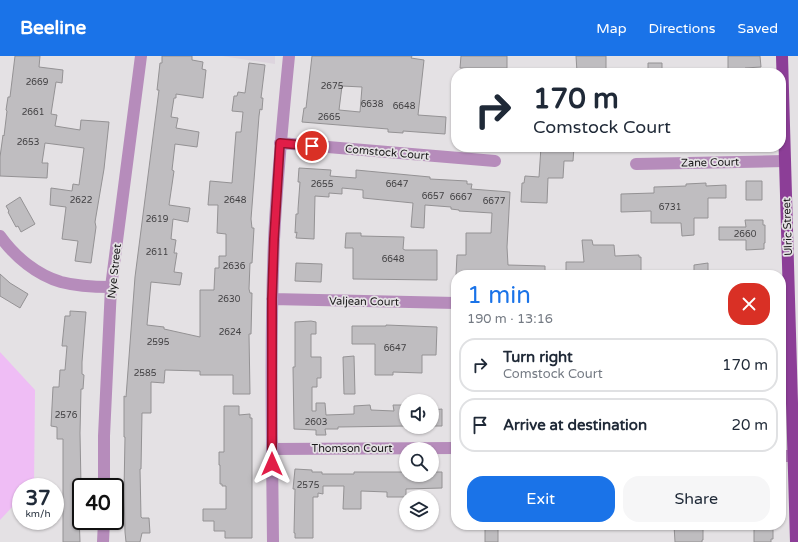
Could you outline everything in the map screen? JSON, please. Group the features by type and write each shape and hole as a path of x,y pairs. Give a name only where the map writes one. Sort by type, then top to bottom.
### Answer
{"main road":[{"name":"Ulric Street","path":"782,56 782,68"},
{"name":"Ulric Street","path":"785,152 785,270"},
{"name":"Ulric Street","path":"786,324 794,456 796,542"}],"street":[{"name":"Nye Street","path":"104,478 104,436 111,288 141,56"},
{"path":"273,542 272,299 280,143 289,56"},
{"name":"Comstock Court","path":"280,143 495,161"},
{"name":"Zane Court","path":"636,164 785,160"},
{"path":"0,236 10,249 33,269 62,282 111,288"},
{"name":"Valjean Court","path":"272,299 451,303"},
{"name":"Thomson Court","path":"272,449 451,448"},
{"path":"786,456 794,456"},
{"path":"103,542 104,530"}],"shaded area":[{"path":"222,56 275,56 275,64"},
{"path":"0,352 35,390 34,478 12,478 12,507 0,520"}],"building":[{"path":"15,56 40,56 39,67 63,70 62,83 56,82 51,114 57,115 55,126 80,130 81,120 109,122 104,169 95,222 96,227 91,263 75,261 78,241 62,239 66,207 50,205 51,188 72,191 73,184 79,185 84,148 45,143 42,163 48,163 47,178 0,176 0,157"},
{"path":"162,56 192,56 192,60 203,62 202,69 206,70 203,98 176,94 176,98 174,98 171,117 178,118 176,128 199,132 197,147 175,144 172,170 174,171 169,205 190,208 188,222 173,219 171,239 176,240 174,253 177,253 174,272 182,273 180,285 151,282 147,325 164,327 164,329 200,337 200,290 214,290 215,268 219,268 219,256 226,256 226,234 217,233 218,205 208,205 210,181 232,183 236,132 241,132 243,112 232,111 234,96 237,96 238,92 245,93 249,63 265,65 261,98 263,98 262,110 260,109 259,116 251,219 252,228 254,228 249,289 250,293 252,293 251,334 249,334 250,394 233,394 233,375 200,375 200,371 165,370 164,383 151,382 151,413 142,413 140,469 141,517 149,518 150,533 142,533 140,542 126,542 124,491 124,396 126,397 135,277 159,90 157,90 160,63 162,63"},
{"path":"312,56 412,56 411,58 424,60 418,115 446,117 445,134 403,131 403,133 388,132 388,129 302,122 304,108 306,108","holes":["342,86 362,87 360,112 339,110"]},
{"path":"461,56 507,56 507,68 460,68"},
{"path":"576,56 606,56 606,68 577,68"},
{"path":"728,56 760,56 761,67 728,68"},
{"path":"648,63 662,63 662,68 648,68"},
{"path":"541,152 574,152 573,161 564,161 563,178 548,178 547,203 521,202 522,183 524,183 525,176 539,177"},
{"path":"299,168 331,170 330,176 356,178 356,170 430,177 430,179 467,181 467,184 472,184 471,189 510,192 507,247 508,265 545,266 545,270 456,270 457,255 466,255 466,233 491,233 492,213 459,211 451,209 451,207 425,205 424,228 411,227 413,203 363,198 363,190 342,188 342,194 329,193 329,197 315,196 314,239 296,238 296,214 298,214 300,182 298,182"},
{"path":"746,181 762,181 762,200 746,200"},
{"path":"706,183 706,186 726,185 726,198 708,198 708,218 694,218 694,235 682,236 681,223 651,223 651,211 621,212 621,194 654,193 654,187 686,186 686,184"},
{"path":"20,197 35,224 21,232 18,226 16,227 6,206"},
{"path":"745,220 763,220 763,225 765,225 764,249 746,250 746,240 719,240 719,227 746,227"},
{"path":"346,233 361,233 361,236 404,237 403,249 405,250 437,250 437,280 353,279 353,248 345,248"},
{"path":"582,240 592,240 593,245 614,245 615,256 639,255 639,257 641,257 641,270 566,270 566,262 584,262"},
{"path":"296,263 322,264 321,282 295,281"},
{"path":"708,263 708,270 694,270 694,265"},
{"path":"0,274 10,283 28,294 20,308 0,296"},
{"path":"70,311 86,312 82,362 82,374 84,375 83,389 81,389 81,478 72,478 72,530 80,530 80,542 63,542 63,439 57,439 57,427 51,426 53,387 59,387 60,370 65,370 67,346 62,346 65,316 70,316"},
{"path":"295,322 316,322 316,334 311,334 311,357 321,357 321,378 317,378 317,387 312,387 312,411 316,411 316,403 325,403 326,415 354,414 354,406 370,405 371,410 394,411 393,405 399,405 399,426 338,427 338,429 325,429 326,435 316,435 316,430 294,429 293,367 295,367"},
{"path":"386,325 437,327 436,355 422,355 422,373 393,372 393,375 375,375 375,344 352,344 352,326"},
{"path":"354,356 355,394 344,394 343,357"},
{"path":"224,406 239,406 239,415 250,414 250,418 252,418 252,538 225,538 225,531 214,531 214,521 203,521 203,509 226,509 226,486 222,486 222,484 220,484 219,465 219,452 224,452"},
{"path":"439,409 442,409 442,426 439,426"},
{"path":"295,469 312,470 312,472 322,472 322,474 399,472 399,482 439,482 439,472 442,472 442,488 399,490 399,497 387,497 387,492 361,491 361,509 343,509 344,486 323,486 323,494 318,493 318,497 313,497 313,538 295,538 295,489 293,489"},
{"path":"485,530 498,530 498,542 485,542"},
{"path":"674,530 703,530 702,542 675,542"},
{"path":"754,530 773,530 773,539 771,539 771,542 754,542"}],"route":[{"path":"272,464 272,299 280,143 312,146"}]}
